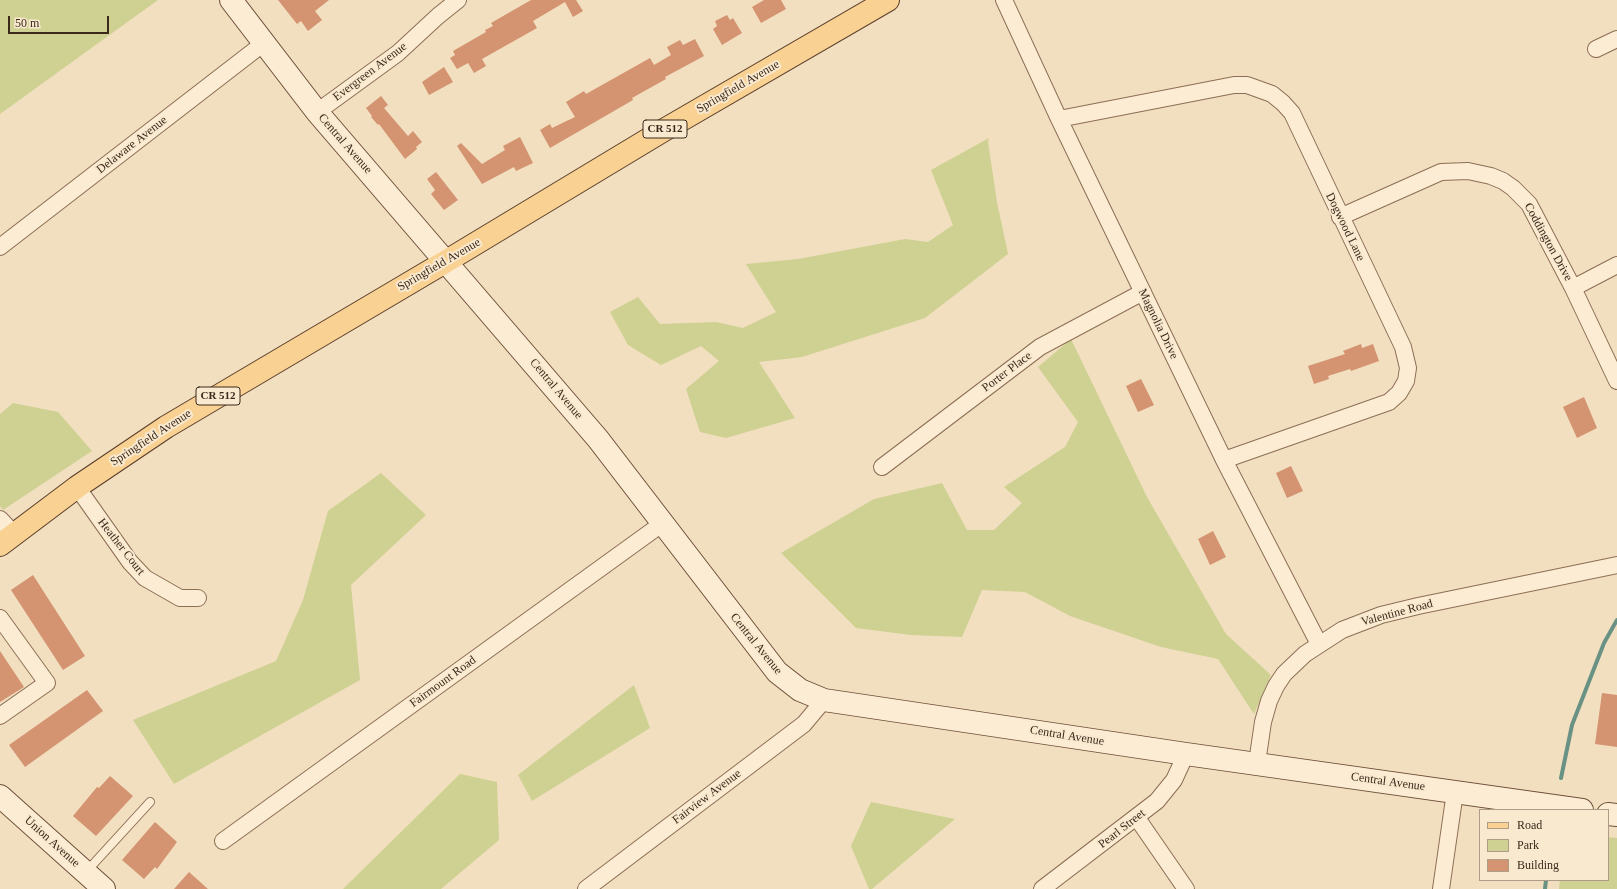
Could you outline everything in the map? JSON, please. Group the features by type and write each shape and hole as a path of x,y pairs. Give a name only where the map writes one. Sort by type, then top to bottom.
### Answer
{"main road":[{"name":"Springfield Avenue","path":"5,533 166,427 664,130 888,0"}],"street":[{"name":"Central Avenue","path":"231,0 317,112 598,439 777,672 800,690 824,700 1186,754 1575,809"},
{"name":"Evergreen Avenue","path":"317,112 398,53 438,16 458,0"},
{"name":"Magnolia Drive","path":"1004,0 1059,119 1224,460 1319,644"},
{"path":"1596,49 1617,39"},
{"name":"Delaware Avenue","path":"0,247 264,43"},
{"name":"Dogwood Lane","path":"1059,119 1234,85 1247,85 1260,89 1283,103 1292,113 1340,217 1403,346 1408,368 1406,381 1399,393 1389,402 1377,408 1224,460"},
{"name":"Coddington Drive","path":"1340,217 1441,172 1468,171 1491,176 1513,188 1529,204 1573,288 1617,381"},
{"path":"1573,288 1617,265"},
{"name":"Porter Place","path":"882,468 1040,347 1143,292"},
{"name":"Heather Court","path":"77,487 130,562 145,578 180,598 198,598"},
{"name":"Fairmount Road","path":"224,841 663,523"},
{"name":"Valentine Road","path":"1257,763 1263,722 1269,701 1276,686 1294,664 1319,644 1342,630 1381,615 1617,565"},
{"path":"0,618 47,683 0,716"},
{"name":"Fairview Avenue","path":"586,889 804,724 824,700"},
{"name":"Pearl Street","path":"1042,889 1137,818 1157,801 1166,790 1186,754"},
{"path":"1441,889 1455,792"},
{"name":"Union Avenue","path":"0,796 104,889"},
{"path":"1137,818 1186,889"}],"lane":[{"path":"85,872 150,802"}],"green space":[{"path":"0,0 158,0 0,114"},
{"path":"989,138 988,142 997,202 1008,254 925,318 802,357 759,362 795,418 726,438 700,432 686,389 719,361 701,346 661,365 628,345 610,312 638,297 660,324 716,322 743,328 776,312 746,264 798,259 905,239 928,242 953,225 931,170"},
{"path":"1071,339 1147,497 1226,634 1271,675 1254,714 1218,659 1161,647 1070,616 1025,592 982,590 962,637 911,635 856,628 781,553 874,499 942,483 967,530 994,530 1022,503 1004,487 1065,447 1078,422 1038,367"},
{"path":"13,403 58,412 92,451 3,510 0,506 0,414"},
{"path":"381,473 426,515 351,585 360,680 174,784 133,720 276,661 303,600 328,511"},
{"path":"634,685 650,728 532,801 518,775"},
{"path":"460,774 497,782 499,840 441,889 343,889"},
{"path":"871,802 955,819 872,889 869,889 851,846"},
{"path":"1609,837 1617,838 1617,889 1559,889 1560,881 1609,881"}],"building":[{"path":"278,0 329,0 315,11 322,20 308,31 301,21 297,24"},
{"path":"531,0 576,0 583,11 573,17 565,2 533,21 537,28 482,59 486,66 474,73 468,63 457,69 450,58 455,55 453,51 486,32 485,30 493,26 491,23"},
{"path":"764,0 781,0 786,9 761,23 752,7"},
{"path":"727,15 730,20 733,18 742,33 722,45 713,29 717,26 715,21"},
{"path":"695,39 704,56 665,77 666,79 632,98 633,100 550,148 540,130 550,124 552,128 575,117 566,102 584,91 586,94 650,58 654,65 671,55 667,47 680,40 683,45"},
{"path":"444,67 453,82 429,95 422,82"},
{"path":"381,96 388,105 384,108 408,136 413,131 422,142 416,147 417,149 405,159 379,124 378,125 371,117 372,116 366,108"},
{"path":"520,137 533,163 516,171 514,167 482,184 457,146 461,143 482,164 505,150 503,146"},
{"path":"436,172 458,200 444,210 431,194 435,190 427,179"},
{"path":"1361,344 1362,348 1373,344 1379,361 1351,371 1350,369 1328,376 1329,379 1314,384 1308,366 1345,354 1343,351"},
{"path":"1141,379 1154,405 1138,412 1126,386"},
{"path":"1584,397 1597,428 1577,438 1563,407"},
{"path":"1291,466 1303,491 1287,498 1276,473"},
{"path":"1213,531 1226,557 1210,565 1198,539"},
{"path":"33,575 85,656 63,670 11,590"},
{"path":"0,651 24,687 0,702"},
{"path":"87,690 103,711 25,767 9,745"},
{"path":"1602,693 1617,695 1617,747 1595,744"},
{"path":"110,776 133,796 96,836 73,816 97,787 99,788"},
{"path":"155,822 177,842 157,869 155,867 144,879 122,860"},
{"path":"189,872 208,889 174,889"}],"waterway":[{"path":"1561,778 1572,725 1604,643 1617,620"},
{"path":"1545,889 1546,881"}]}
